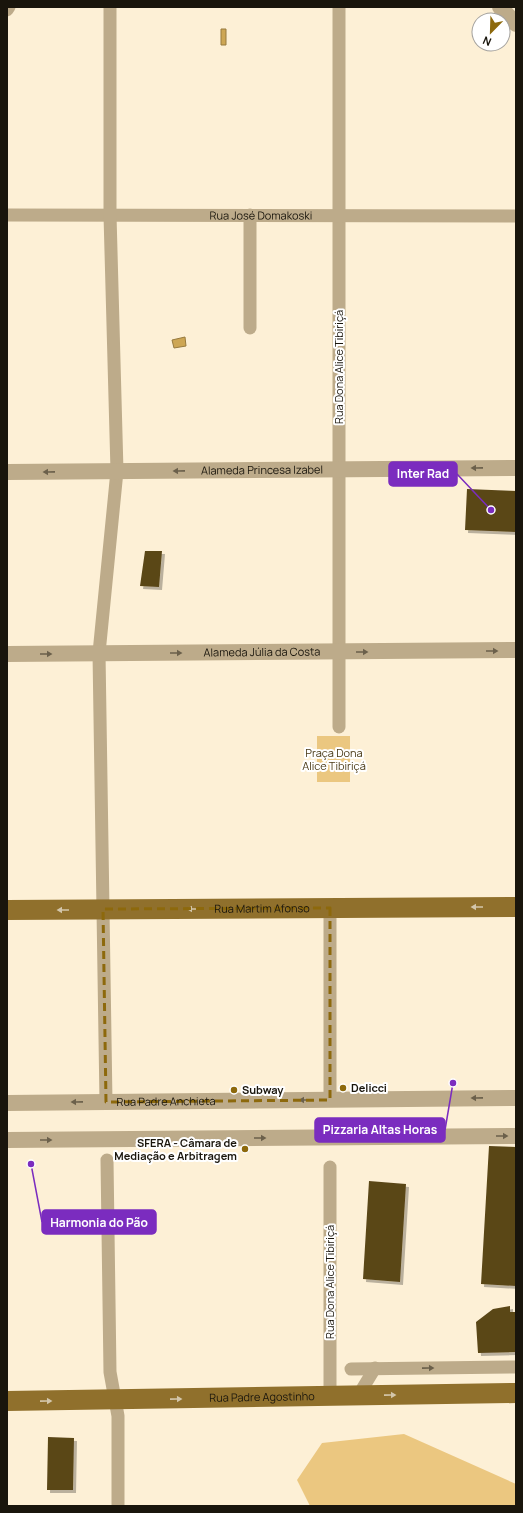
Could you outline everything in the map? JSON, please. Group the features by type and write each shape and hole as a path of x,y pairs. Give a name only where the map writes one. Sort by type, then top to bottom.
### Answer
{"main road":[{"name":"Rua Martim Afonso","path":"7,910 516,907"},
{"name":"Rua Padre Agostinho","path":"7,1401 516,1393"}],"street":[{"path":"106,1102 99,653 117,471 110,215 110,7"},
{"name":"Rua Dona Alice Tibiriçá","path":"339,7 339,727"},
{"path":"500,7 516,24"},
{"name":"Rua José Domakoski","path":"7,215 516,216"},
{"path":"250,215 250,328"},
{"name":"Alameda Princesa Izabel","path":"7,472 516,468"},
{"name":"Alameda Júlia da Costa","path":"7,654 516,650"},
{"path":"330,908 330,1100"},
{"name":"Rua Padre Anchieta","path":"7,1103 516,1098"},
{"path":"7,1140 516,1136"},
{"path":"107,1160 110,1372 118,1416 118,1506"},
{"name":"Rua Dona Alice Tibiriçá","path":"330,1167 330,1396"},
{"path":"351,1369 511,1367 516,1378"},
{"path":"358,1396 375,1368"}],"highlighted area":[{"path":"330,908 330,1100 106,1102 103,909"}],"green space":[{"name":"Praça Dona Alice Tibiriçá","path":"317,736 350,736 350,782 317,782"},
{"path":"404,1434 516,1484 516,1506 310,1506 297,1480 322,1443"}],"shaded area":[{"path":"221,29 226,29 226,45 221,45"},
{"path":"185,337 186,346 174,348 172,340"}],"building":[{"path":"467,489 516,491 516,532 465,530"},
{"path":"145,551 162,551 159,587 140,586"},
{"path":"489,1146 516,1147 516,1286 481,1284"},
{"path":"369,1181 406,1184 400,1282 363,1279"},
{"path":"510,1306 510,1312 516,1312 516,1352 478,1353 476,1322 493,1309"},
{"path":"48,1437 74,1438 73,1490 47,1490"}],"place":[{"name":"Inter Rad","path":"491,510"},
{"name":"Pizzaria Altas Horas","path":"453,1083"},
{"name":"Delicci","path":"343,1088"},
{"name":"Subway","path":"234,1090"},
{"name":"SFERA - Câmara de Mediação e Arbitragem","path":"245,1149"},
{"name":"Harmonia do Pão","path":"31,1164"}]}
